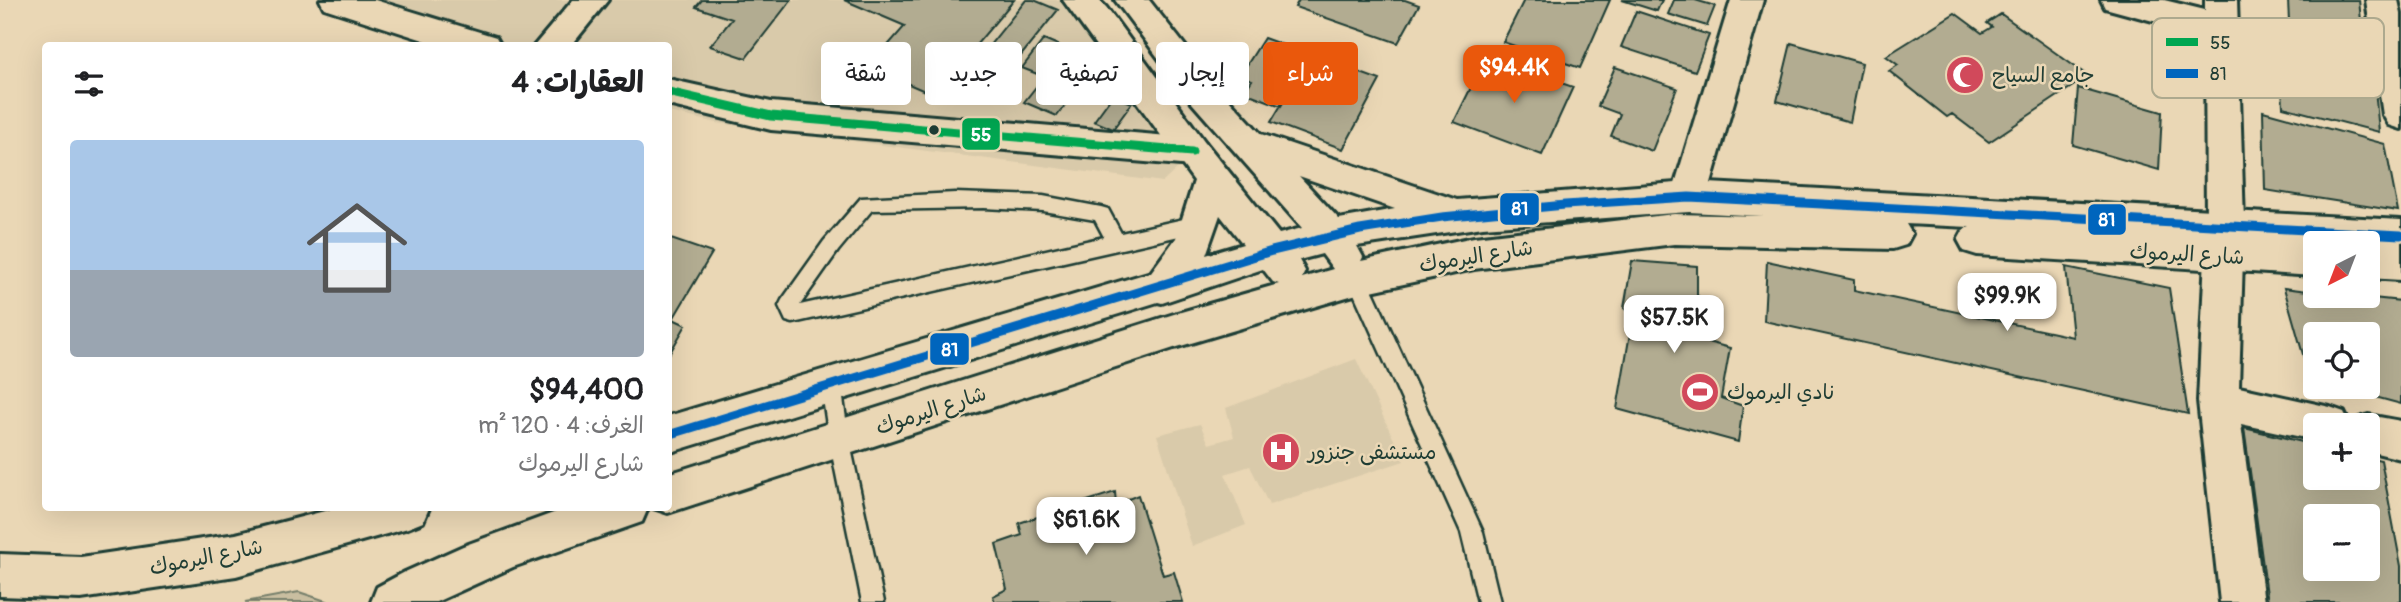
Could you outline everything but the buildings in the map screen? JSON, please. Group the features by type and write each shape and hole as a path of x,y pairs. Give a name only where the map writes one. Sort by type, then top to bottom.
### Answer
{"main road":[{"path":"336,0 471,42"},
{"path":"1079,0 1094,16 1202,165 1272,251 1302,295"},
{"path":"1131,0 1204,94 1332,237 1357,278"},
{"path":"2117,0 2222,13"},
{"path":"2382,0 2401,115"},
{"path":"1689,197 1745,1"},
{"path":"554,42 584,2"},
{"path":"672,93 771,116 1202,165"},
{"path":"2223,98 2224,240 2218,401 2242,602"},
{"path":"1250,144 1303,165 1457,215"},
{"path":"1161,287 1193,244 1202,165"},
{"name":"شارع اليرموك","path":"672,434 1272,251 1332,237 1457,215 1574,203 1689,197 2015,216 2224,240 2303,257"},
{"name":"شارع اليرموك","path":"672,493 1174,331 1357,278 1474,253 1674,229 2224,240 2401,235"},
{"path":"2380,263 2401,264"},
{"path":"2218,401 2303,419"},
{"path":"2380,436 2401,440"},
{"name":"شارع اليرموك","path":"0,575 81,578 236,555 397,511"},
{"path":"393,602 424,584 460,569 558,530 618,511"}],"lane":[{"path":"1117,244 1101,214 1070,206 979,200 867,204 848,224 789,306 793,315 1117,244 1197,224"},
{"path":"1357,278 1472,532 1489,602"},
{"path":"831,385 839,439 873,602"}],"shaded area":[{"path":"340,0 1068,0 1097,42 1036,42 1036,105 1140,105 1181,165 1163,182 717,123 672,113 672,42 445,42"},
{"name":"مستشفى جنزور","path":"1356,359 1404,461 1269,505 1250,466 1225,474 1246,525 1192,546 1157,435 1200,424 1209,444 1234,437 1226,408"},
{"path":"299,592 329,602 245,602"}],"transit line":[{"name":"55","path":"672,93 771,116 1192,152"},
{"name":"81","path":"672,434 1272,251 1360,230 1483,212 1689,197 2401,235"}],"place":[{"name":"جامع السياح","path":"1965,75"},
{"name":"نادي اليرموك","path":"1700,392"},
{"name":"مستشفى جنزور","path":"1281,452"}]}
